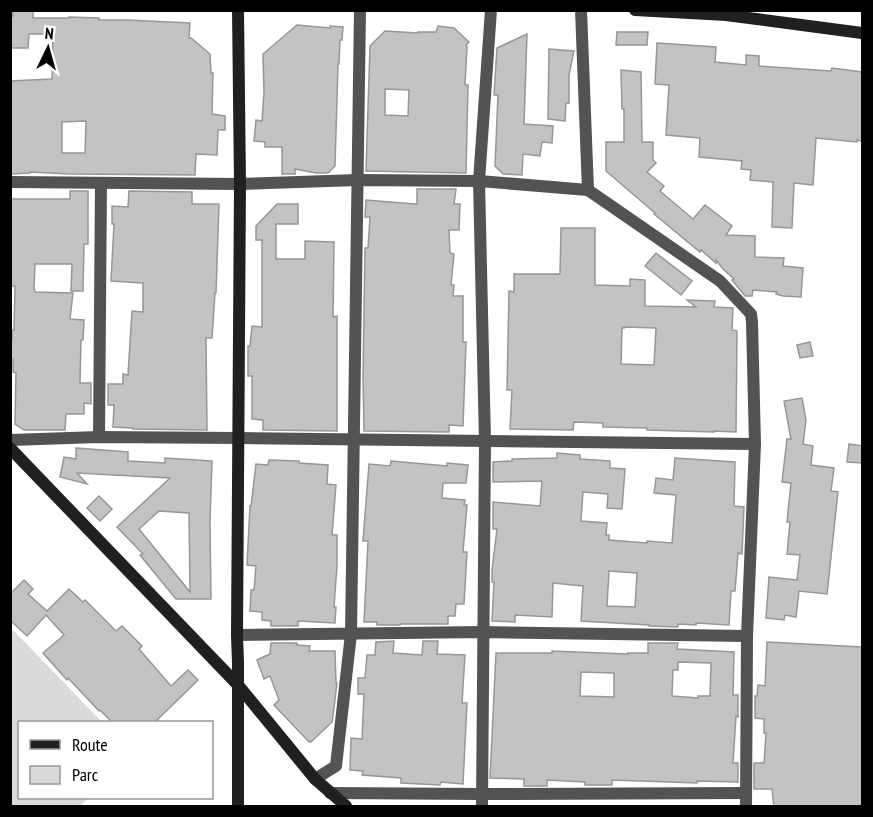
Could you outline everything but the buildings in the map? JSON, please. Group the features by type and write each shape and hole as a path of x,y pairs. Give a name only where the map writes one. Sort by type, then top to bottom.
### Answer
{"street":[{"path":"238,10 240,184 238,807"},
{"path":"315,779 336,766 351,634 360,10"},
{"path":"482,800 485,441 479,181 491,10"},
{"path":"581,10 588,190"},
{"path":"635,10 726,13 862,33"},
{"path":"10,182 240,184 357,180 479,181 588,190 720,281 751,314 755,444 747,636 746,807"},
{"path":"99,437 101,183"},
{"path":"10,440 99,437 755,444"},
{"path":"10,448 238,685 315,779 346,807"},
{"path":"237,635 483,632 747,636"},
{"path":"330,793 482,800 746,793"}],"green space":[{"path":"11,628 101,721 18,721 18,799 87,799 80,806 11,806"}]}
